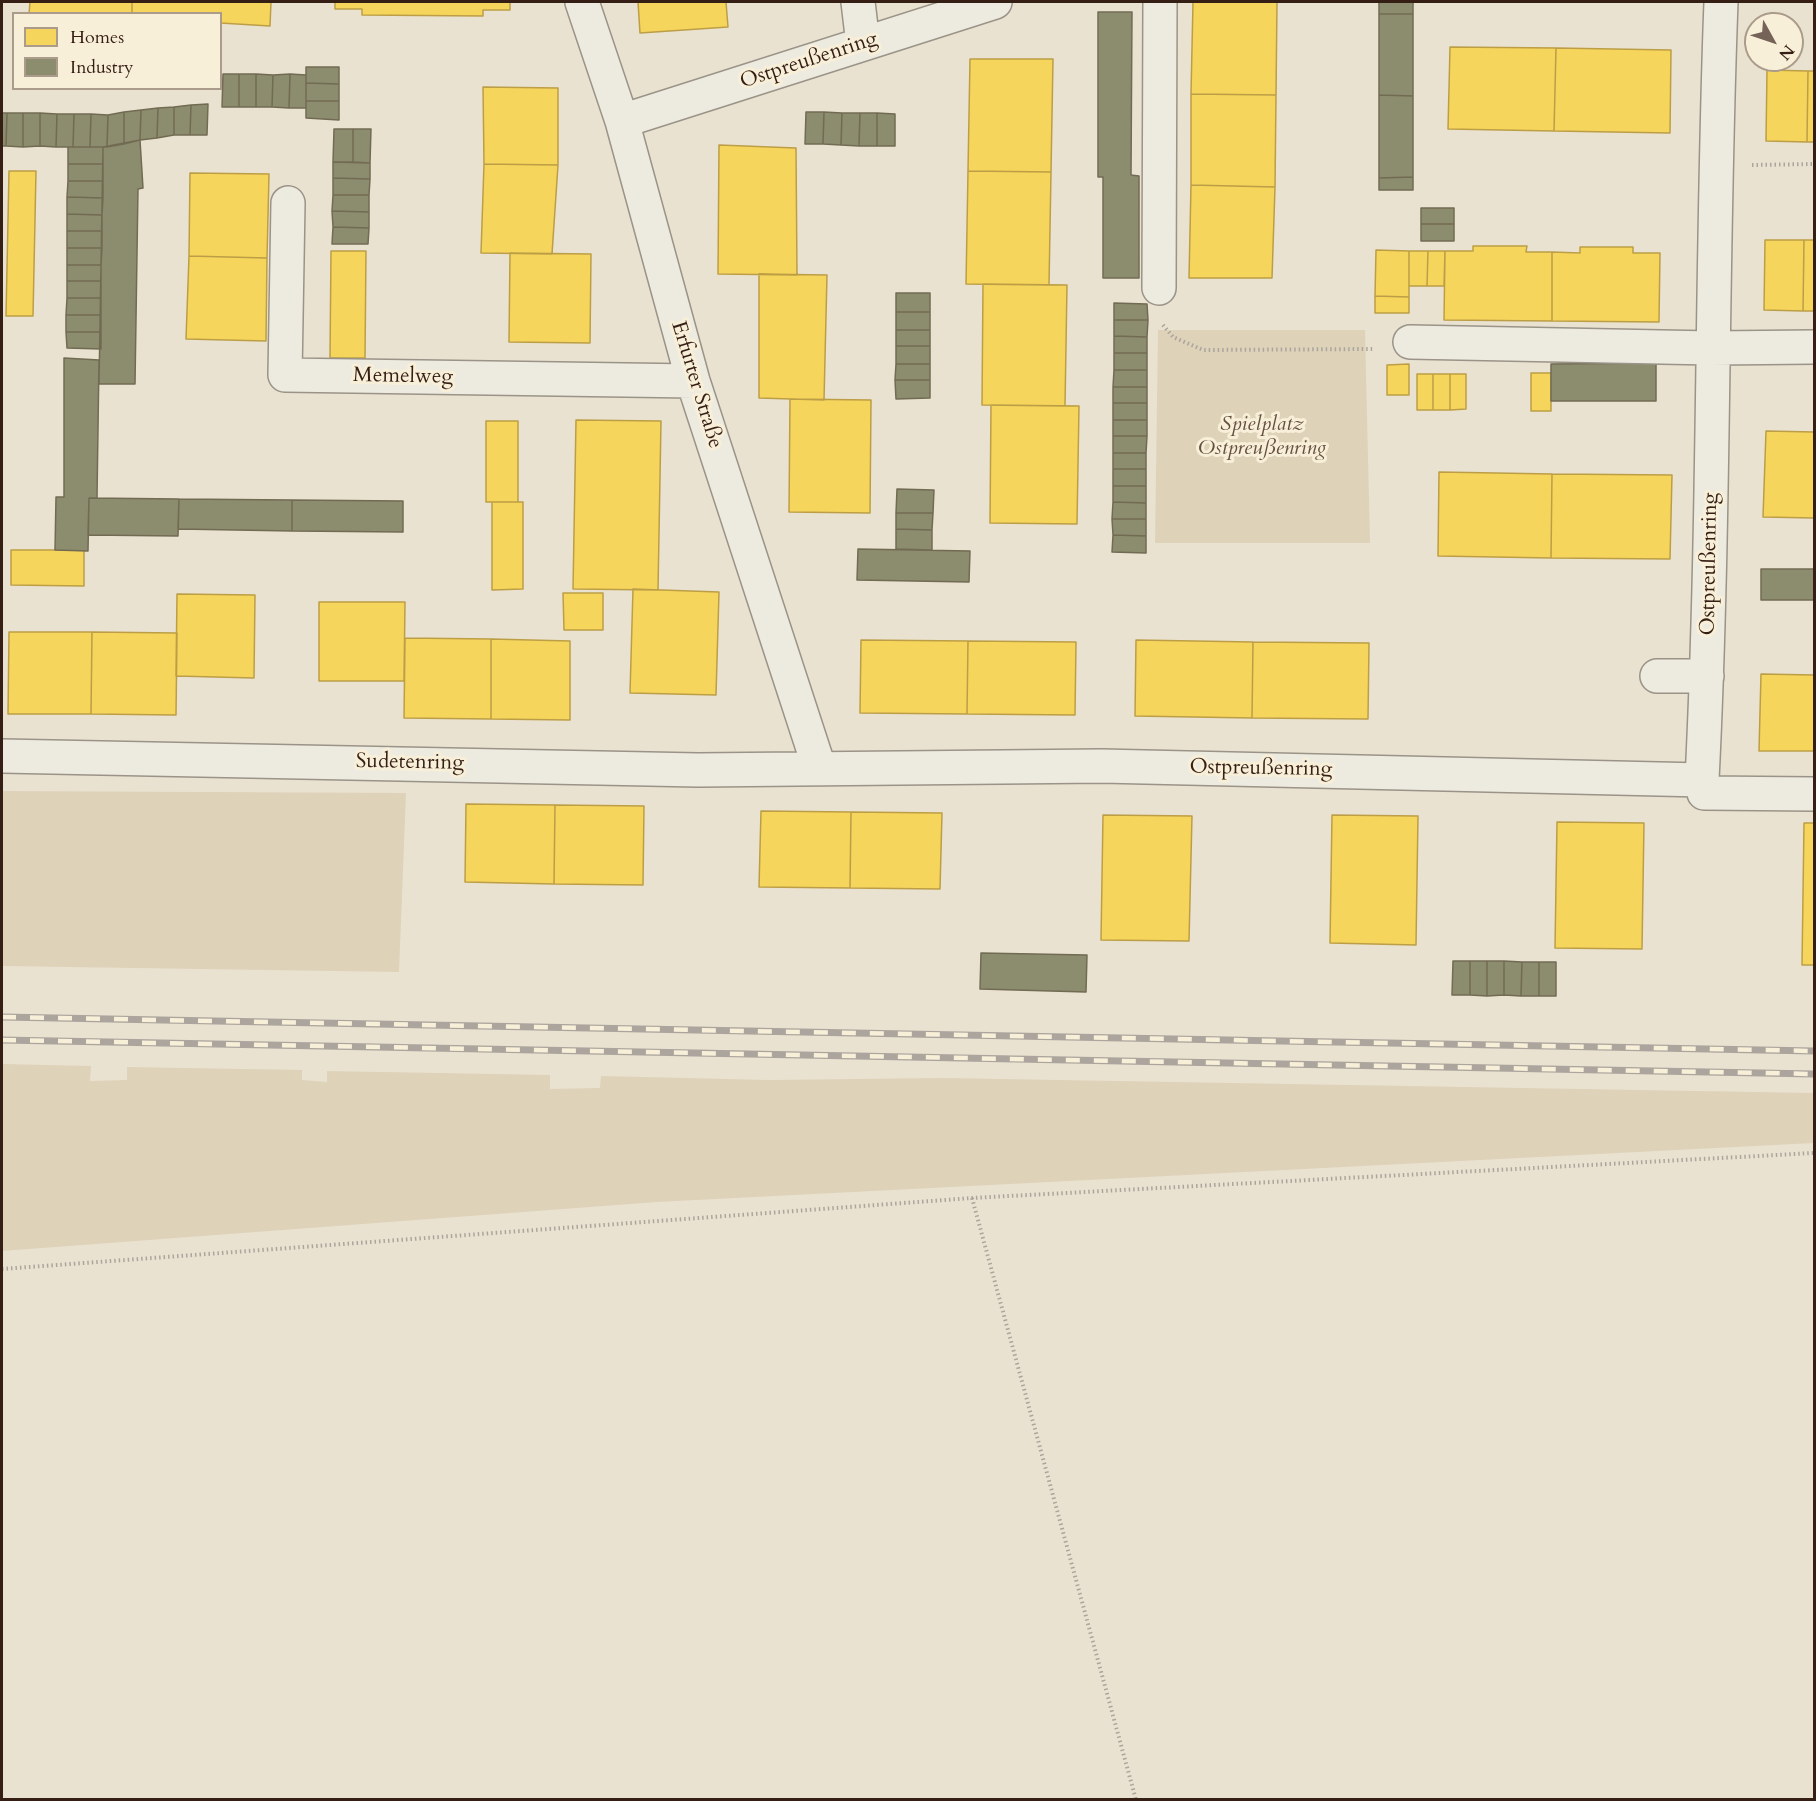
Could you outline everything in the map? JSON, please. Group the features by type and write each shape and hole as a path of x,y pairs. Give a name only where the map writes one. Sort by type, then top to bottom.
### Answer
{"street":[{"name":"Erfurter Straße","path":"582,2 622,121 693,381 819,767"},
{"path":"858,2 863,44"},
{"name":"Ostpreußenring","path":"622,121 995,2"},
{"path":"1159,288 1160,2"},
{"name":"Ostpreußenring","path":"819,767 1102,766 1702,780 1707,676 1715,165 1721,2"},
{"name":"Memelweg","path":"288,203 285,375 693,381"},
{"path":"1410,342 1712,348 1815,347"},
{"path":"1657,676 1707,676"},
{"name":"Sudetenring","path":"2,756 294,760 698,770 819,767"},
{"path":"1702,780 1704,793 1815,794"}],"path":[{"path":"1715,165 1815,164"},
{"path":"1159,288 1163,328 1173,337 1203,351 1365,350 1410,342"},
{"path":"2,1269 972,1198 1815,1153"},
{"path":"972,1198 1136,1800"}],"green space":[{"name":"Spielplatz Ostpreußenring","path":"1158,330 1365,330 1370,543 1155,543"},
{"path":"2,791 406,793 399,972 2,966"},
{"path":"2,1064 91,1066 90,1081 127,1080 127,1067 302,1070 302,1080 327,1082 327,1071 550,1075 550,1089 600,1088 601,1076 769,1080 943,1078 1814,1093 1814,1143 657,1202 2,1251"}],"building: Homes":[{"path":"30,2 132,2 132,12 29,12"},
{"path":"132,2 271,2 270,26 222,23 222,12 132,12"},
{"path":"335,2 510,2 510,10 483,10 483,16 362,15 362,9 335,9"},
{"path":"638,2 726,2 728,27 640,33"},
{"path":"1193,2 1277,2 1276,95 1191,94"},
{"path":"1450,47 1556,48 1554,131 1448,129"},
{"path":"1556,48 1671,50 1670,133 1554,131"},
{"path":"970,59 1053,59 1051,172 968,171"},
{"path":"1808,71 1807,142 1766,141 1767,72"},
{"path":"1808,71 1814,71 1814,142 1807,142"},
{"path":"483,87 558,88 558,165 484,164"},
{"path":"1191,94 1276,95 1275,187 1191,185"},
{"path":"719,145 796,148 797,275 718,274"},
{"path":"484,164 558,165 552,254 481,253"},
{"path":"9,171 36,171 33,316 6,316"},
{"path":"968,171 1051,172 1049,285 966,284"},
{"path":"190,173 269,174 267,258 189,256"},
{"path":"1191,185 1275,187 1272,278 1189,278"},
{"path":"1765,240 1804,240 1803,311 1764,310"},
{"path":"1804,240 1814,240 1814,311 1803,311"},
{"path":"1473,246 1527,246 1526,252 1552,252 1552,321 1444,320 1445,251 1473,251"},
{"path":"1580,247 1633,247 1633,253 1660,253 1659,322 1552,321 1552,252 1580,253"},
{"path":"1376,250 1409,251 1409,297 1375,296"},
{"path":"331,251 366,251 365,358 330,358"},
{"path":"1409,251 1428,251 1427,286 1409,286"},
{"path":"1428,251 1445,251 1444,286 1427,286"},
{"path":"510,253 591,254 590,343 509,342"},
{"path":"189,256 267,258 266,341 186,339"},
{"path":"759,274 827,275 824,400 759,398"},
{"path":"983,284 1067,285 1065,406 982,405"},
{"path":"1375,296 1409,297 1409,313 1375,313"},
{"path":"1409,364 1409,395 1387,395 1387,365"},
{"path":"1531,373 1551,373 1551,411 1531,411"},
{"path":"1417,374 1433,374 1433,410 1417,410"},
{"path":"1433,374 1450,374 1450,410 1433,410"},
{"path":"1450,374 1466,374 1466,409 1450,410"},
{"path":"790,399 871,400 870,513 789,512"},
{"path":"991,405 1079,406 1077,524 990,523"},
{"path":"576,420 661,421 658,590 573,589"},
{"path":"486,421 518,421 518,502 486,502"},
{"path":"1766,431 1814,432 1814,518 1763,517"},
{"path":"1439,472 1552,474 1551,558 1438,556"},
{"path":"1552,474 1672,475 1670,559 1551,558"},
{"path":"492,502 523,502 523,589 492,590"},
{"path":"11,550 84,550 84,586 11,585"},
{"path":"633,589 719,592 716,695 630,693"},
{"path":"563,593 603,593 603,630 564,630"},
{"path":"177,594 255,595 254,678 176,676"},
{"path":"319,602 405,602 404,681 319,681"},
{"path":"9,632 92,632 91,714 8,714"},
{"path":"92,632 177,633 176,715 91,714"},
{"path":"405,638 491,639 491,719 404,718"},
{"path":"491,639 570,641 570,720 491,719"},
{"path":"861,640 968,641 967,714 860,713"},
{"path":"1136,640 1253,642 1252,718 1135,716"},
{"path":"968,641 1076,642 1075,715 967,714"},
{"path":"1253,642 1369,643 1368,719 1252,718"},
{"path":"1761,674 1814,675 1814,751 1759,751"},
{"path":"466,804 555,805 554,884 465,882"},
{"path":"555,805 644,806 643,885 554,884"},
{"path":"761,811 851,812 850,888 759,887"},
{"path":"851,812 942,813 940,889 850,888"},
{"path":"1103,815 1192,816 1189,941 1101,940"},
{"path":"1332,815 1418,816 1416,945 1330,943"},
{"path":"1557,822 1644,823 1642,949 1555,948"},
{"path":"1804,823 1814,823 1814,965 1802,965"}],"building: Industry":[{"path":"1379,2 1413,2 1413,14 1379,14"},
{"path":"1098,12 1132,12 1131,175 1139,176 1139,278 1103,278 1103,177 1098,177"},
{"path":"1379,14 1413,14 1413,96 1379,95"},
{"path":"306,67 339,67 339,84 306,83"},
{"path":"223,74 239,74 239,107 222,107"},
{"path":"239,74 256,74 256,107 239,107"},
{"path":"256,74 273,75 272,107 256,107"},
{"path":"290,74 306,75 306,108 289,108"},
{"path":"290,74 289,108 272,107 273,75"},
{"path":"306,83 339,84 339,101 306,101"},
{"path":"1379,95 1413,96 1413,177 1379,178"},
{"path":"306,101 339,101 339,120 306,118"},
{"path":"208,104 207,135 190,135 191,105"},
{"path":"191,105 190,135 174,135 174,107"},
{"path":"174,107 174,135 157,138 158,108"},
{"path":"158,108 157,138 140,140 141,110"},
{"path":"141,110 140,140 124,144 124,112"},
{"path":"124,112 124,144 107,147 108,115"},
{"path":"806,112 824,112 823,144 805,144"},
{"path":"824,112 842,113 841,145 823,144"},
{"path":"2,113 7,113 6,146 2,146"},
{"path":"7,113 23,113 23,147 6,146"},
{"path":"23,113 40,113 40,146 23,147"},
{"path":"40,113 57,114 56,147 40,146"},
{"path":"842,113 860,113 859,146 841,145"},
{"path":"860,113 877,113 877,146 859,146"},
{"path":"877,113 895,114 895,146 877,146"},
{"path":"57,114 74,114 73,147 56,147"},
{"path":"74,114 91,114 90,147 73,147"},
{"path":"91,114 108,115 107,147 90,147"},
{"path":"334,129 353,129 353,162 333,162"},
{"path":"353,129 371,129 370,163 353,162"},
{"path":"140,140 143,188 138,189 135,384 99,384 103,147"},
{"path":"68,147 103,147 103,164 68,164"},
{"path":"333,162 370,163 370,179 333,178"},
{"path":"68,164 103,164 103,181 68,181"},
{"path":"1413,177 1413,190 1379,190 1379,178"},
{"path":"333,178 370,179 369,195 333,195"},
{"path":"68,181 103,181 103,198 67,197"},
{"path":"333,195 369,195 369,212 332,211"},
{"path":"67,197 103,198 102,215 67,214"},
{"path":"1421,208 1454,208 1454,224 1421,224"},
{"path":"332,211 369,212 369,228 333,227"},
{"path":"67,214 102,215 102,231 67,231"},
{"path":"1421,224 1454,224 1454,241 1421,241"},
{"path":"333,227 369,228 368,244 332,244"},
{"path":"67,231 102,231 102,248 67,248"},
{"path":"67,248 102,248 101,265 67,265"},
{"path":"67,265 101,265 101,281 67,281"},
{"path":"67,281 101,281 101,298 67,298"},
{"path":"896,293 930,293 930,312 896,312"},
{"path":"67,298 101,298 101,315 66,315"},
{"path":"1114,303 1147,304 1148,320 1114,320"},
{"path":"896,312 930,312 930,330 896,330"},
{"path":"66,315 101,315 101,332 66,332"},
{"path":"1114,320 1148,320 1147,337 1114,336"},
{"path":"896,330 930,330 930,346 896,346"},
{"path":"66,332 101,332 101,349 67,348"},
{"path":"1114,336 1147,337 1147,353 1114,353"},
{"path":"896,346 930,346 930,364 896,364"},
{"path":"1114,353 1147,353 1147,370 1114,370"},
{"path":"64,358 99,360 97,498 89,498 88,551 55,550 56,497 64,497"},
{"path":"1656,363 1656,401 1551,401 1551,364"},
{"path":"896,364 930,364 930,380 895,380"},
{"path":"1114,370 1147,370 1147,387 1113,387"},
{"path":"895,380 930,380 930,398 896,399"},
{"path":"1113,387 1147,387 1147,403 1113,403"},
{"path":"1113,403 1147,403 1147,420 1113,420"},
{"path":"1113,420 1147,420 1147,436 1113,436"},
{"path":"1113,436 1147,436 1146,453 1113,453"},
{"path":"1113,453 1146,453 1146,469 1113,469"},
{"path":"1113,469 1146,469 1146,486 1113,486"},
{"path":"1113,486 1146,486 1146,503 1113,502"},
{"path":"897,489 934,490 933,513 896,513"},
{"path":"89,498 179,499 178,536 88,535"},
{"path":"179,499 292,500 292,531 178,529"},
{"path":"292,500 403,501 403,532 292,531"},
{"path":"1113,502 1146,503 1146,519 1112,519"},
{"path":"896,513 933,513 932,530 896,529"},
{"path":"1112,519 1146,519 1146,536 1113,535"},
{"path":"896,529 932,530 932,550 896,549"},
{"path":"1113,535 1146,536 1146,553 1112,552"},
{"path":"858,549 970,551 969,582 857,580"},
{"path":"1761,569 1814,569 1814,600 1761,600"},
{"path":"981,953 1087,955 1086,992 980,989"},
{"path":"1453,961 1470,961 1470,995 1452,995"},
{"path":"1470,961 1487,961 1487,996 1470,995"},
{"path":"1487,961 1504,961 1504,995 1487,996"},
{"path":"1504,961 1522,962 1521,996 1504,995"},
{"path":"1522,962 1539,962 1539,996 1521,996"},
{"path":"1539,962 1556,962 1556,996 1539,996"}],"railway":[{"path":"2,1017 1814,1051"},
{"path":"2,1040 1814,1074"}]}
